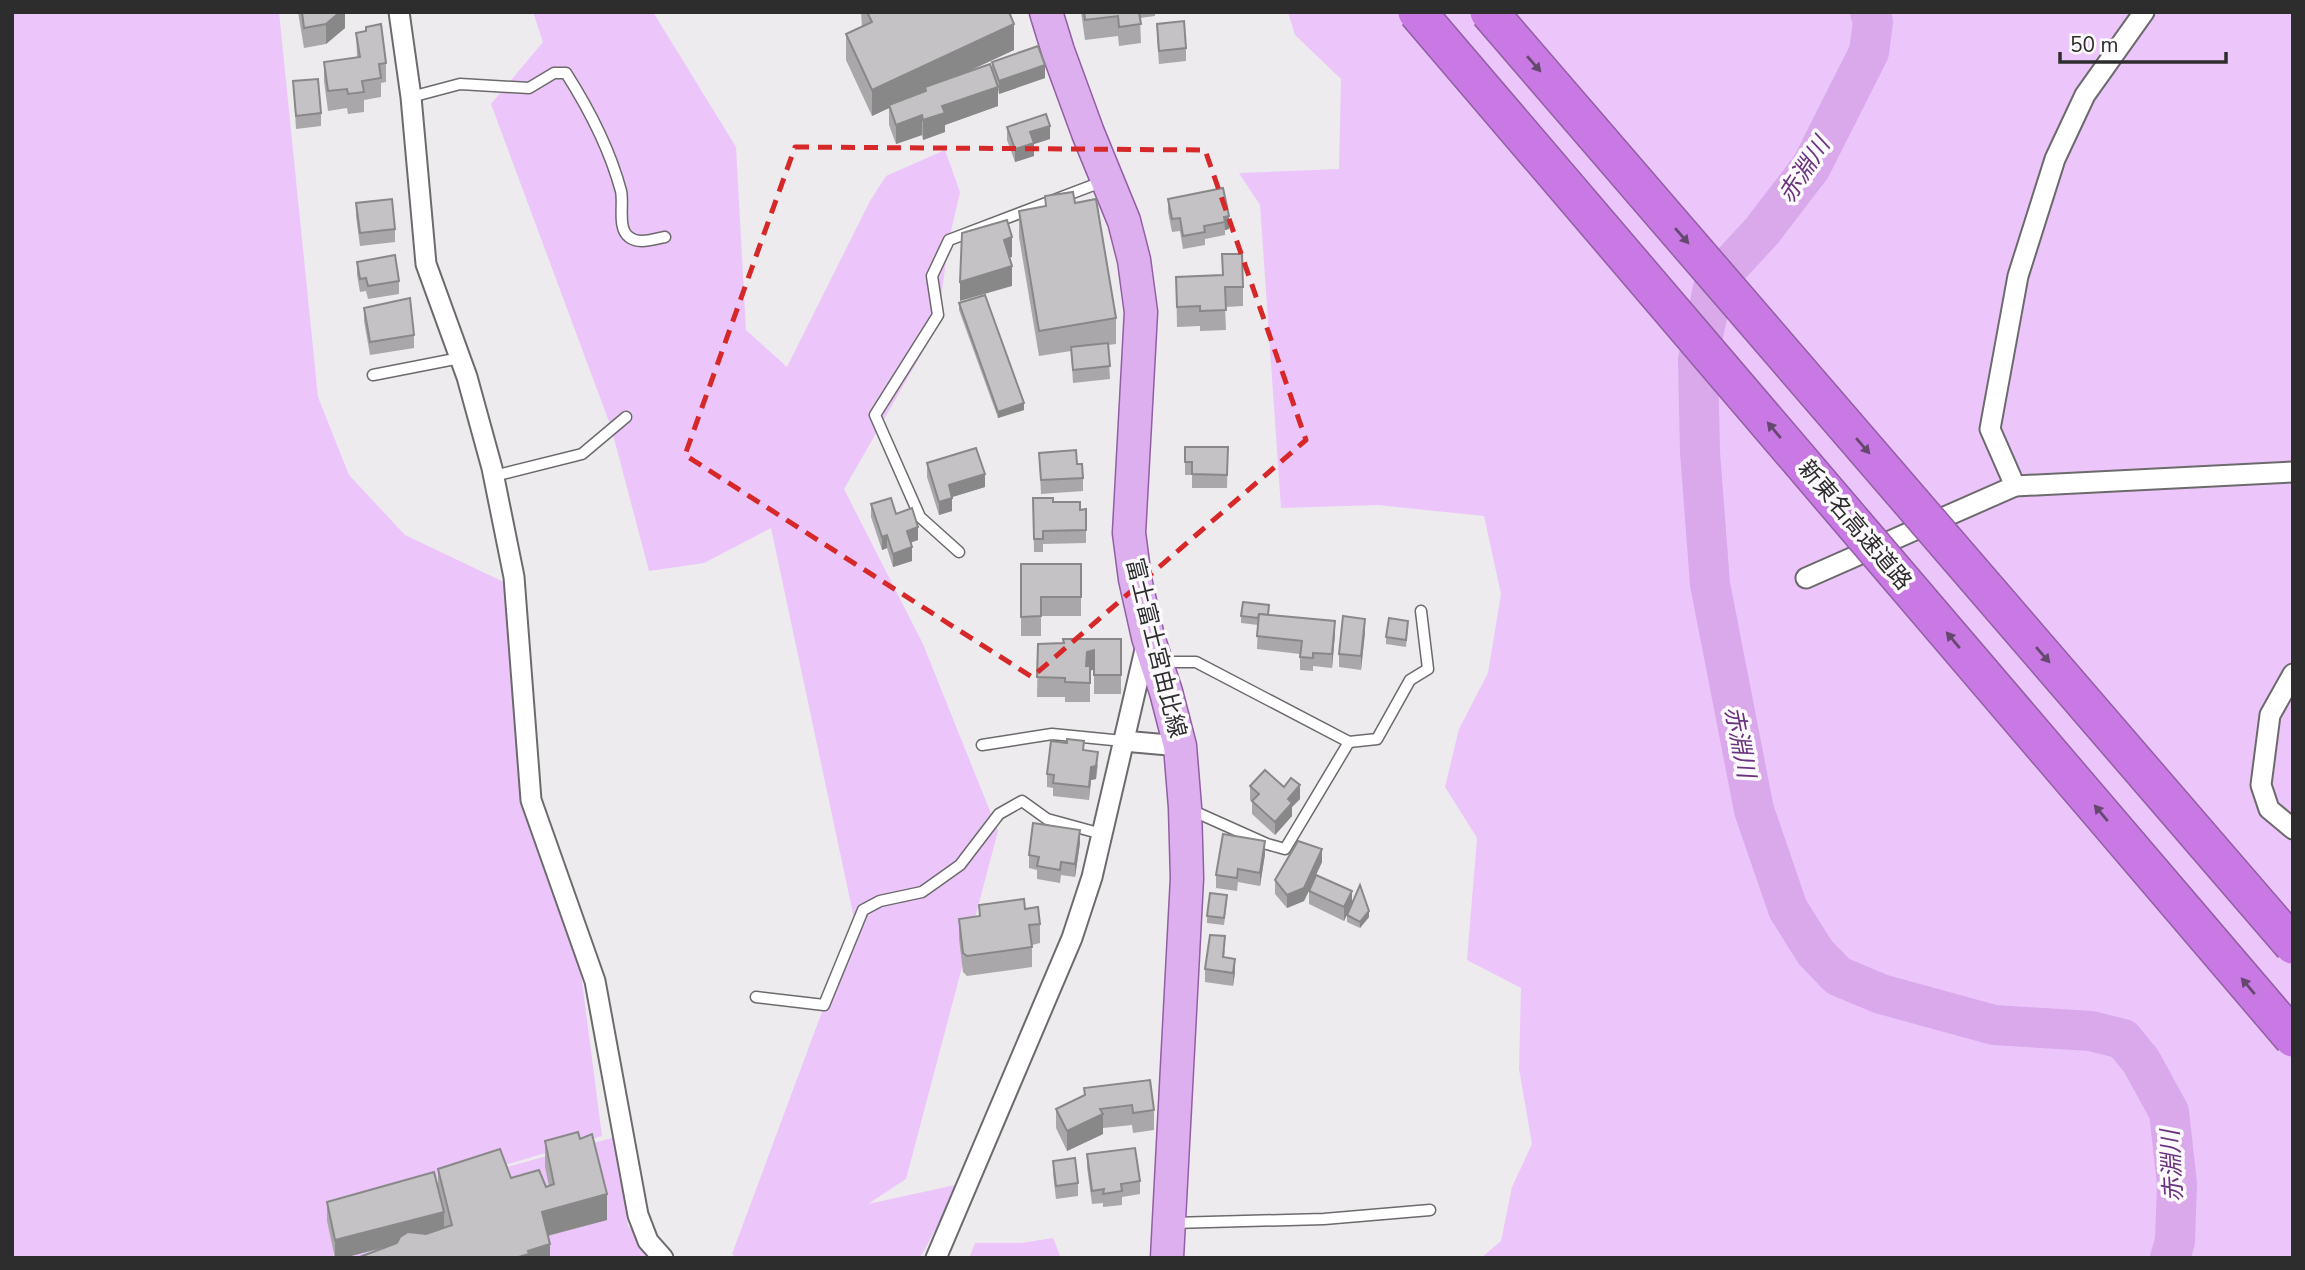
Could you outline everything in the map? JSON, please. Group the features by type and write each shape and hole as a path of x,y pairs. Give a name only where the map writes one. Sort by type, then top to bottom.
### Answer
{"highway":[{"name":"新東名高速道路","path":"1417,12 2293,1038"},
{"path":"1489,12 2293,944"}],"main road":[{"name":"富士富士宮由比線","path":"1046,12 1062,61 1125,221 1134,260 1141,312 1129,533 1135,579 1180,746 1187,878 1167,1258"}],"street":[{"path":"399,12 411,97 426,264 460,358 494,476 513,577 531,800 595,981 638,1215 648,1241 663,1258"},
{"path":"2015,486 1990,429 2018,276 2060,148 2085,95 2144,12"},
{"path":"1805,578 2015,486 2293,472"},
{"path":"936,1258 1072,938 1092,877 1123,741 1153,649"},
{"path":"2293,674 2270,715 2261,785 2269,809 2293,829"},
{"path":"1123,741 1180,746"}],"lane":[{"path":"411,97 460,83 530,88 554,73 566,73 584,102 612,167 621,193 623,230 630,239 642,242 665,237"},
{"path":"959,552 920,517 876,415 938,315 932,276 949,240 1107,179"},
{"path":"373,375 460,358"},
{"path":"494,476 582,454 626,417"},
{"path":"1153,649 1196,662 1349,742 1377,739 1410,680 1427,669 1422,611"},
{"path":"982,745 1052,734 1123,741"},
{"path":"1185,807 1266,844 1285,849 1349,742"},
{"path":"756,997 824,1005 863,910 880,901 922,892 960,865 999,814 1021,801 1047,819 1102,834"},
{"path":"1169,1223 1324,1219 1430,1210"}],"highlighted area":[{"path":"795,147 1205,150 1306,440 1032,677 685,455"}],"shaded area":[{"path":"12,12 279,12 318,397 349,475 405,535 514,587 531,800 575,927 602,1136 375,1204 615,1137 628,1226 662,1258 12,1258"},
{"path":"533,12 653,12 736,147 746,330 787,367 870,201 886,176 945,150 960,192 949,240 937,327 844,489 923,644 998,831 906,1179 868,1204 960,1184 920,1258 737,1258 732,1254 855,923 771,528 704,563 649,571 611,427 491,104 543,42"},
{"path":"1288,12 2293,12 2293,1258 1481,1258 1501,1241 1512,1187 1532,1144 1519,1069 1521,988 1467,960 1477,838 1445,787 1459,729 1488,673 1501,594 1484,516 1377,505 1281,508 1260,205 1239,173 1339,169 1341,79 1295,35"},
{"path":"1053,1238 1061,1258 969,1258 975,1243 1021,1243"}],"building":[{"path":"302,12 340,12 326,24 304,28"},
{"path":"867,12 1009,12 1014,24 872,90 846,34 872,22"},
{"path":"1084,12 1139,12 1141,24 1119,27 1118,16 1085,20"},
{"path":"1184,21 1186,48 1159,51 1157,24"},
{"path":"381,24 386,63 379,64 381,78 362,81 364,92 348,94 347,89 328,91 324,62 360,57 356,33 366,31 366,27"},
{"path":"1038,46 1045,65 999,81 992,62"},
{"path":"990,64 998,87 942,106 945,113 923,120 922,115 896,125 889,105 926,91 925,87"},
{"path":"318,79 321,113 296,116 293,81"},
{"path":"1046,114 1050,126 1030,132 1034,143 1015,149 1007,127"},
{"path":"1223,188 1229,216 1224,217 1225,222 1204,226 1205,232 1183,236 1180,218 1172,219 1168,199"},
{"path":"1073,192 1075,203 1096,199 1116,318 1039,331 1019,211 1046,206 1045,196"},
{"path":"392,199 395,229 360,233 356,203"},
{"path":"1007,220 1012,237 1004,240 1012,266 960,282 962,233"},
{"path":"1222,254 1242,254 1243,287 1225,287 1226,310 1200,311 1200,306 1177,307 1176,277 1223,275"},
{"path":"395,255 399,281 368,286 366,278 360,279 357,262"},
{"path":"985,295 1024,403 998,412 959,303"},
{"path":"410,298 414,335 370,342 364,308"},
{"path":"1108,343 1110,366 1073,370 1071,347"},
{"path":"1185,447 1228,447 1227,475 1192,474 1192,462 1185,462"},
{"path":"976,448 985,474 949,485 952,498 939,502 927,463"},
{"path":"1076,450 1077,464 1082,464 1083,478 1041,480 1039,453"},
{"path":"891,498 896,514 912,508 918,527 907,531 912,547 893,554 887,535 882,537 871,504"},
{"path":"1033,498 1053,498 1053,502 1080,502 1080,510 1086,509 1086,530 1043,531 1043,539 1034,539"},
{"path":"1021,564 1081,564 1081,597 1041,597 1041,616 1021,617"},
{"path":"1243,602 1269,605 1268,615 1259,614 1258,618 1241,616"},
{"path":"1259,614 1335,621 1332,654 1313,653 1313,658 1300,657 1302,641 1257,636"},
{"path":"1343,616 1365,619 1361,656 1339,654"},
{"path":"1389,618 1408,621 1406,640 1386,637"},
{"path":"1063,639 1121,639 1121,675 1094,675 1094,650 1087,652 1086,666 1090,666 1090,683 1065,682 1065,678 1037,677 1038,644 1064,643"},
{"path":"1067,739 1084,741 1083,750 1098,752 1096,766 1091,767 1089,787 1053,783 1054,775 1047,774 1051,741 1067,743"},
{"path":"1265,770 1284,787 1291,778 1300,785 1288,799 1292,803 1275,822 1252,801 1259,794 1250,786"},
{"path":"1033,823 1080,830 1075,864 1061,862 1060,870 1037,866 1039,857 1029,855"},
{"path":"1223,834 1265,841 1260,873 1238,869 1237,878 1216,875"},
{"path":"1298,841 1322,849 1304,888 1287,895 1275,880"},
{"path":"1316,875 1352,891 1344,907 1309,891"},
{"path":"1360,885 1369,911 1360,922 1347,915"},
{"path":"1210,893 1227,895 1224,918 1207,916"},
{"path":"1024,899 1025,909 1038,907 1040,924 1029,925 1032,947 967,956 963,953 959,919 980,916 979,905"},
{"path":"1210,935 1225,936 1223,957 1235,959 1233,973 1205,969"},
{"path":"1150,1080 1154,1110 1133,1113 1132,1105 1100,1109 1103,1114 1067,1131 1056,1109 1085,1095 1084,1088"},
{"path":"578,1132 580,1139 592,1134 607,1194 542,1212 550,1244 515,1258 357,1258 397,1243 400,1237 408,1232 426,1234 452,1225 438,1169 500,1149 511,1178 539,1170 546,1187 554,1184 545,1141"},
{"path":"1135,1148 1140,1181 1121,1184 1122,1191 1103,1194 1104,1189 1092,1191 1087,1154"},
{"path":"1075,1158 1078,1183 1056,1186 1053,1161"},
{"path":"434,1172 444,1212 335,1240 327,1202"}],"waterway":[{"name":"赤淵川","path":"1870,12 1873,22 1869,52 1811,167 1762,231 1714,283 1698,360 1700,452 1710,584 1754,810 1788,909 1815,952 1838,976 1881,994 1994,1025 2091,1031 2123,1039 2141,1061 2169,1112 2177,1184 2175,1241 2170,1258"}]}
